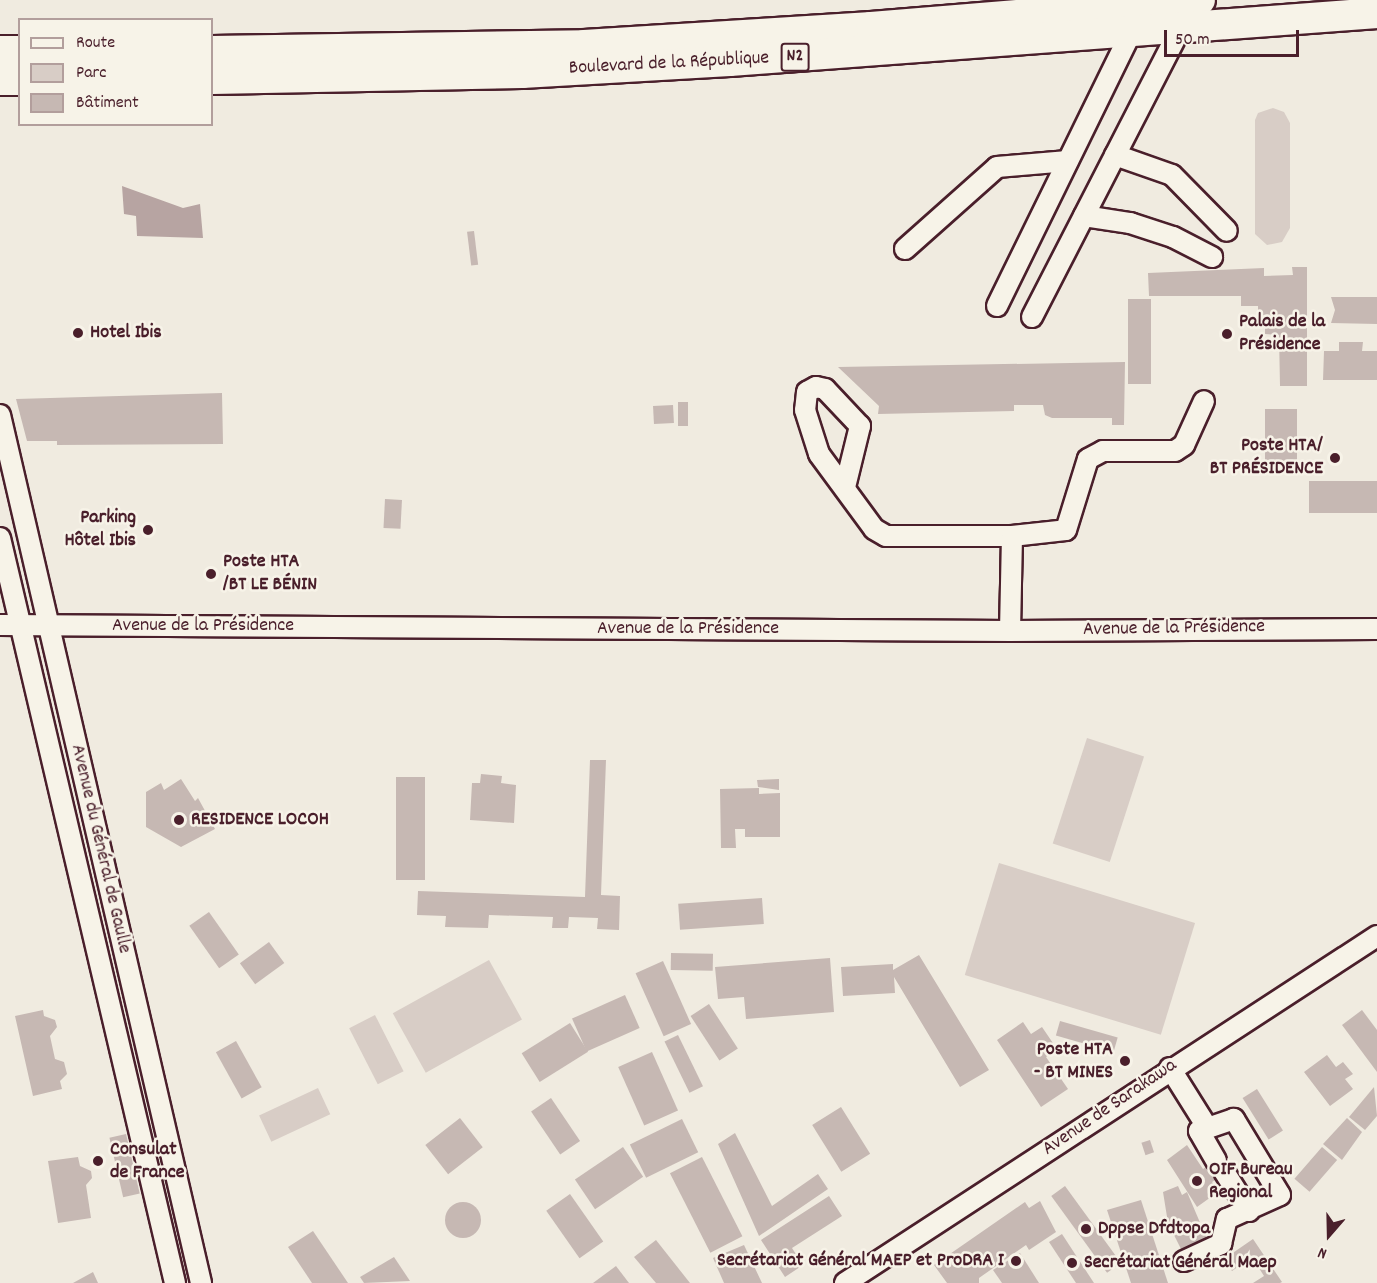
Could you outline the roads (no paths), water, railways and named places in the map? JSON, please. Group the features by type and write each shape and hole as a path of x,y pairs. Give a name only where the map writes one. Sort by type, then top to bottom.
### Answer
{"highway":[{"name":"Boulevard de la République","path":"213,51 608,44 871,27 1200,0"},
{"name":"Boulevard de la République","path":"213,79 522,73 1131,33 1377,13"},
{"path":"0,51 18,51"},
{"path":"0,80 18,80"}],"street":[{"path":"1032,317 1180,29"},
{"path":"997,306 1131,33"},
{"path":"1115,155 1172,175 1227,231"},
{"path":"905,249 997,167 1068,161"},
{"path":"1084,216 1130,223 1173,237 1212,257"},
{"path":"844,487 874,529 886,536 1012,536 1066,530 1089,459 1103,451 1175,452 1184,445 1204,401"},
{"name":"Avenue du Général de Gaulle","path":"0,415 201,1283"},
{"path":"1010,631 1012,536"},
{"name":"Avenue du Général de Gaulle","path":"0,538 10,625 144,1148 175,1283"},
{"name":"Avenue de la Présidence","path":"10,625 1010,631 1377,629"},
{"name":"Avenue de Sarakawa","path":"845,1283 1170,1068 1377,936"},
{"path":"1170,1068 1207,1127"},
{"path":"1184,1261 1221,1244 1227,1220 1249,1211 1280,1195 1234,1119 1199,1131 1249,1211"},
{"path":"144,1148 167,1141"},
{"path":"155,1195 178,1188"}],"place":[{"name":"Hotel Ibis","path":"78,333"},
{"name":"Palais de la Présidence","path":"1227,334"},
{"name":"Poste HTA/ BT PRÉSIDENCE","path":"1335,458"},
{"name":"Parking Hôtel Ibis","path":"148,530"},
{"name":"Poste HTA /BT LE BÉNIN","path":"211,574"},
{"name":"RESIDENCE LOCOH","path":"179,820"},
{"name":"Poste HTA - BT MINES","path":"1125,1061"},
{"name":"Consulat de France","path":"98,1161"},
{"name":"OIF Bureau Regional","path":"1197,1181"},
{"name":"Dppse Dfdtopa","path":"1086,1229"},
{"name":"Secrétariat Général MAEP et ProDRA I","path":"1016,1261"},
{"name":"Secrétariat Général Maep","path":"1072,1263"}]}
